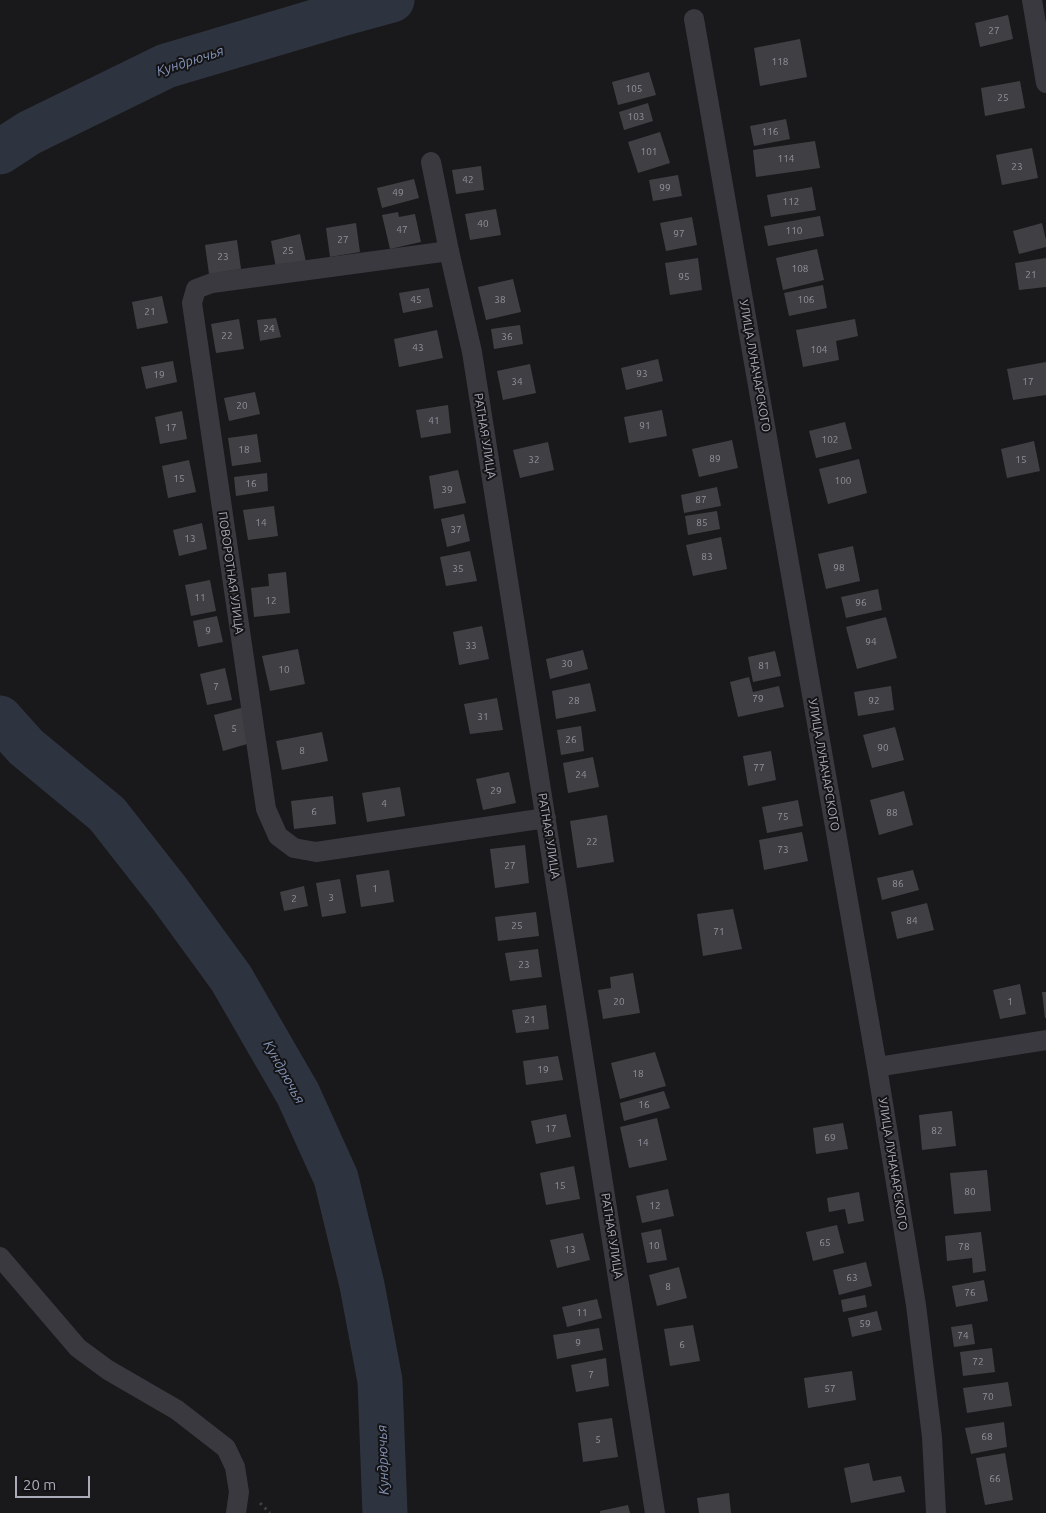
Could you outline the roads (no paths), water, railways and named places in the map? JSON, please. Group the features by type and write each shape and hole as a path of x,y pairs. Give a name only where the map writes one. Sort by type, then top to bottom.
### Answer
{"street":[{"path":"1032,0 1046,84"},
{"name":"УЛИЦА ЛУНАЧАРСКОГО","path":"694,19 916,1304 932,1437 936,1513"},
{"name":"РАТНАЯ УЛИЦА","path":"431,162 472,352 655,1513"},
{"name":"ПОВОРОТНАЯ УЛИЦА","path":"449,251 212,283 196,289 192,303 266,809 278,836 294,848 316,852 546,818"},
{"path":"876,1066 1046,1040"},
{"path":"0,1257 78,1348 108,1370 177,1410 226,1448 235,1467 238,1482 239,1492 236,1513"}],"waterway":[{"name":"Кундрючья","path":"0,152 29,133 166,66 392,0"},
{"name":"Кундрючья","path":"0,718 26,747 107,814 169,893 231,978 298,1094 336,1178 362,1285 380,1381 385,1513"}]}
